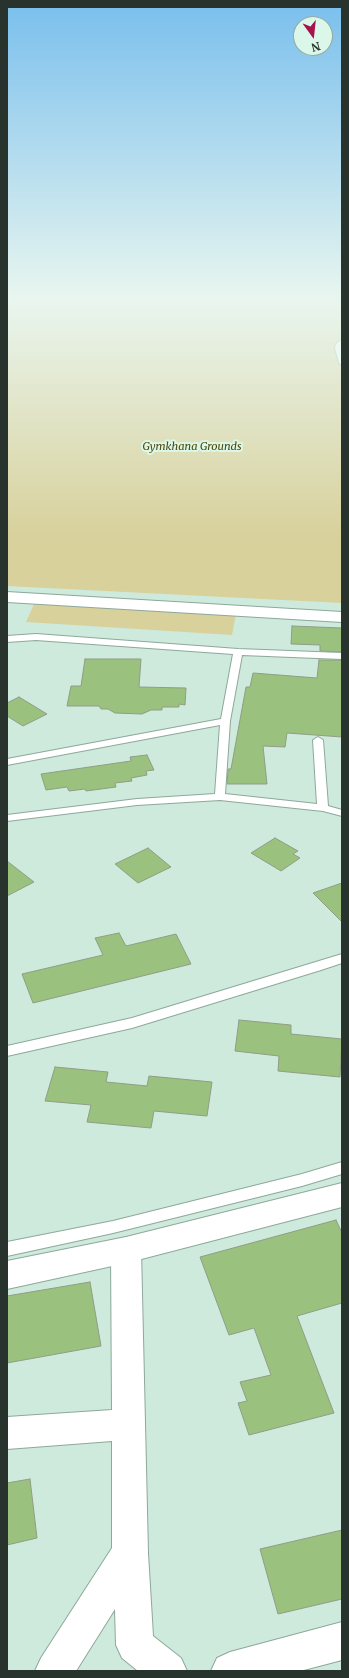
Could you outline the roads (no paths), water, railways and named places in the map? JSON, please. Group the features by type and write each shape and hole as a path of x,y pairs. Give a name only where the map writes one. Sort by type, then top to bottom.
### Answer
{"main road":[{"path":"7,591 342,609"},
{"path":"7,597 342,617"},
{"path":"7,1275 126,1250 342,1195"}],"street":[{"path":"126,1250 130,1553 135,1645 168,1671"},
{"path":"7,1433 129,1424"},
{"path":"54,1671 130,1553"},
{"path":"230,1671 342,1641"}],"lane":[{"path":"7,639 36,637 238,652 342,656"},
{"path":"220,797 226,721 238,652"},
{"path":"7,762 226,721"},
{"path":"7,818 138,802 220,797 335,810 318,740"},
{"path":"7,1051 132,1023 318,967 342,958"},
{"path":"7,1249 113,1227 302,1180 342,1168"}],"park label":[{"name":"Gymkhana Grounds","path":"192,447"}]}
